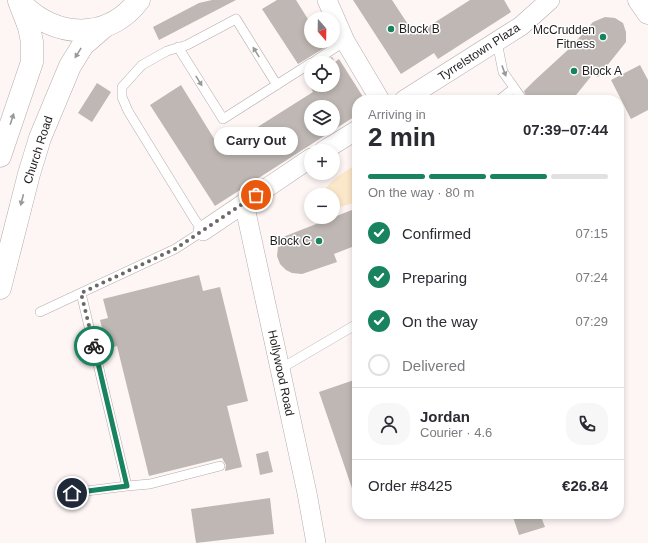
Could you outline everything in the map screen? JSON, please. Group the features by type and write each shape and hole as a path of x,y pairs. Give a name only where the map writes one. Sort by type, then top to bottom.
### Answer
{"main road":[{"path":"639,0 648,13"},
{"path":"19,1 30,13 42,21 55,27 68,30 87,30 105,26 119,20 139,4"},
{"path":"0,156 32,62 32,42 29,27 19,1"},
{"name":"Church Road","path":"0,288 27,181 40,138 70,66 83,45 105,26"}],"street":[{"name":"Tyrrelstown Plaza","path":"412,95 521,26 550,0"},
{"path":"330,2 345,40 377,95"},
{"path":"334,144 352,133"},
{"path":"203,231 304,163"},
{"name":"Hollywood Road","path":"244,203 307,493 316,543"}],"lane":[{"path":"40,312 175,249 203,231 132,117 122,97 122,87 142,65 167,51 187,45 236,18 277,85"},
{"path":"321,56 345,40"},
{"path":"497,42 503,72 513,89 519,95"},
{"path":"178,47 223,119 304,68"},
{"path":"505,95 513,89"},
{"path":"81,293 127,486"},
{"path":"280,369 352,327"},
{"path":"62,494 150,484 220,466"}],"shaded area":[{"path":"352,167 352,203 340,207 340,188 326,188 332,181 340,180 340,175"}],"building":[{"path":"212,0 236,0 159,40 153,27 199,3"},
{"path":"277,0 296,0 304,13 304,48 324,48 311,56 304,56 304,60 298,64 262,9"},
{"path":"353,0 392,0 415,35 470,0 504,0 511,12 438,59 434,53 401,74"},
{"path":"605,17 615,18 623,23 626,32 626,42 598,77 593,74 576,95 526,95 524,91 571,47 593,22"},
{"path":"340,61 362,95 352,95 352,118 340,126 340,100 304,100 304,136 324,136 312,144 304,144 304,149 215,206 150,105 181,85 221,150 313,92 340,92"},
{"path":"640,65 648,80 648,110 631,119 624,105 624,95 619,95 611,80"},
{"path":"97,83 111,92 92,122 78,113"},
{"name":"Block C","path":"352,210 352,247 334,254 337,262 302,274 292,273 280,264 277,256 278,247 283,237 316,224 340,224 340,215"},
{"path":"199,275 203,291 220,287 248,401 227,406 242,467 225,471 226,465 222,458 149,476 117,346 107,349 100,320 108,318 103,299"},
{"path":"352,381 352,488 319,392"},
{"path":"268,451 273,472 260,475 256,454"},
{"path":"270,498 274,534 196,543 191,509"},
{"path":"514,519 542,519 545,527 519,535"}],"way so far":[{"path":"94,346 81,293 175,249 256,195"}],"place":[{"name":"Block B","path":"391,29"},
{"name":"McCrudden Fitness","path":"603,37"},
{"name":"Block A","path":"574,71"},
{"name":"Carry Out","path":"256,195"},
{"name":"Block C","path":"319,241"}],"route":[{"path":"72,493 127,486 94,346"}]}
